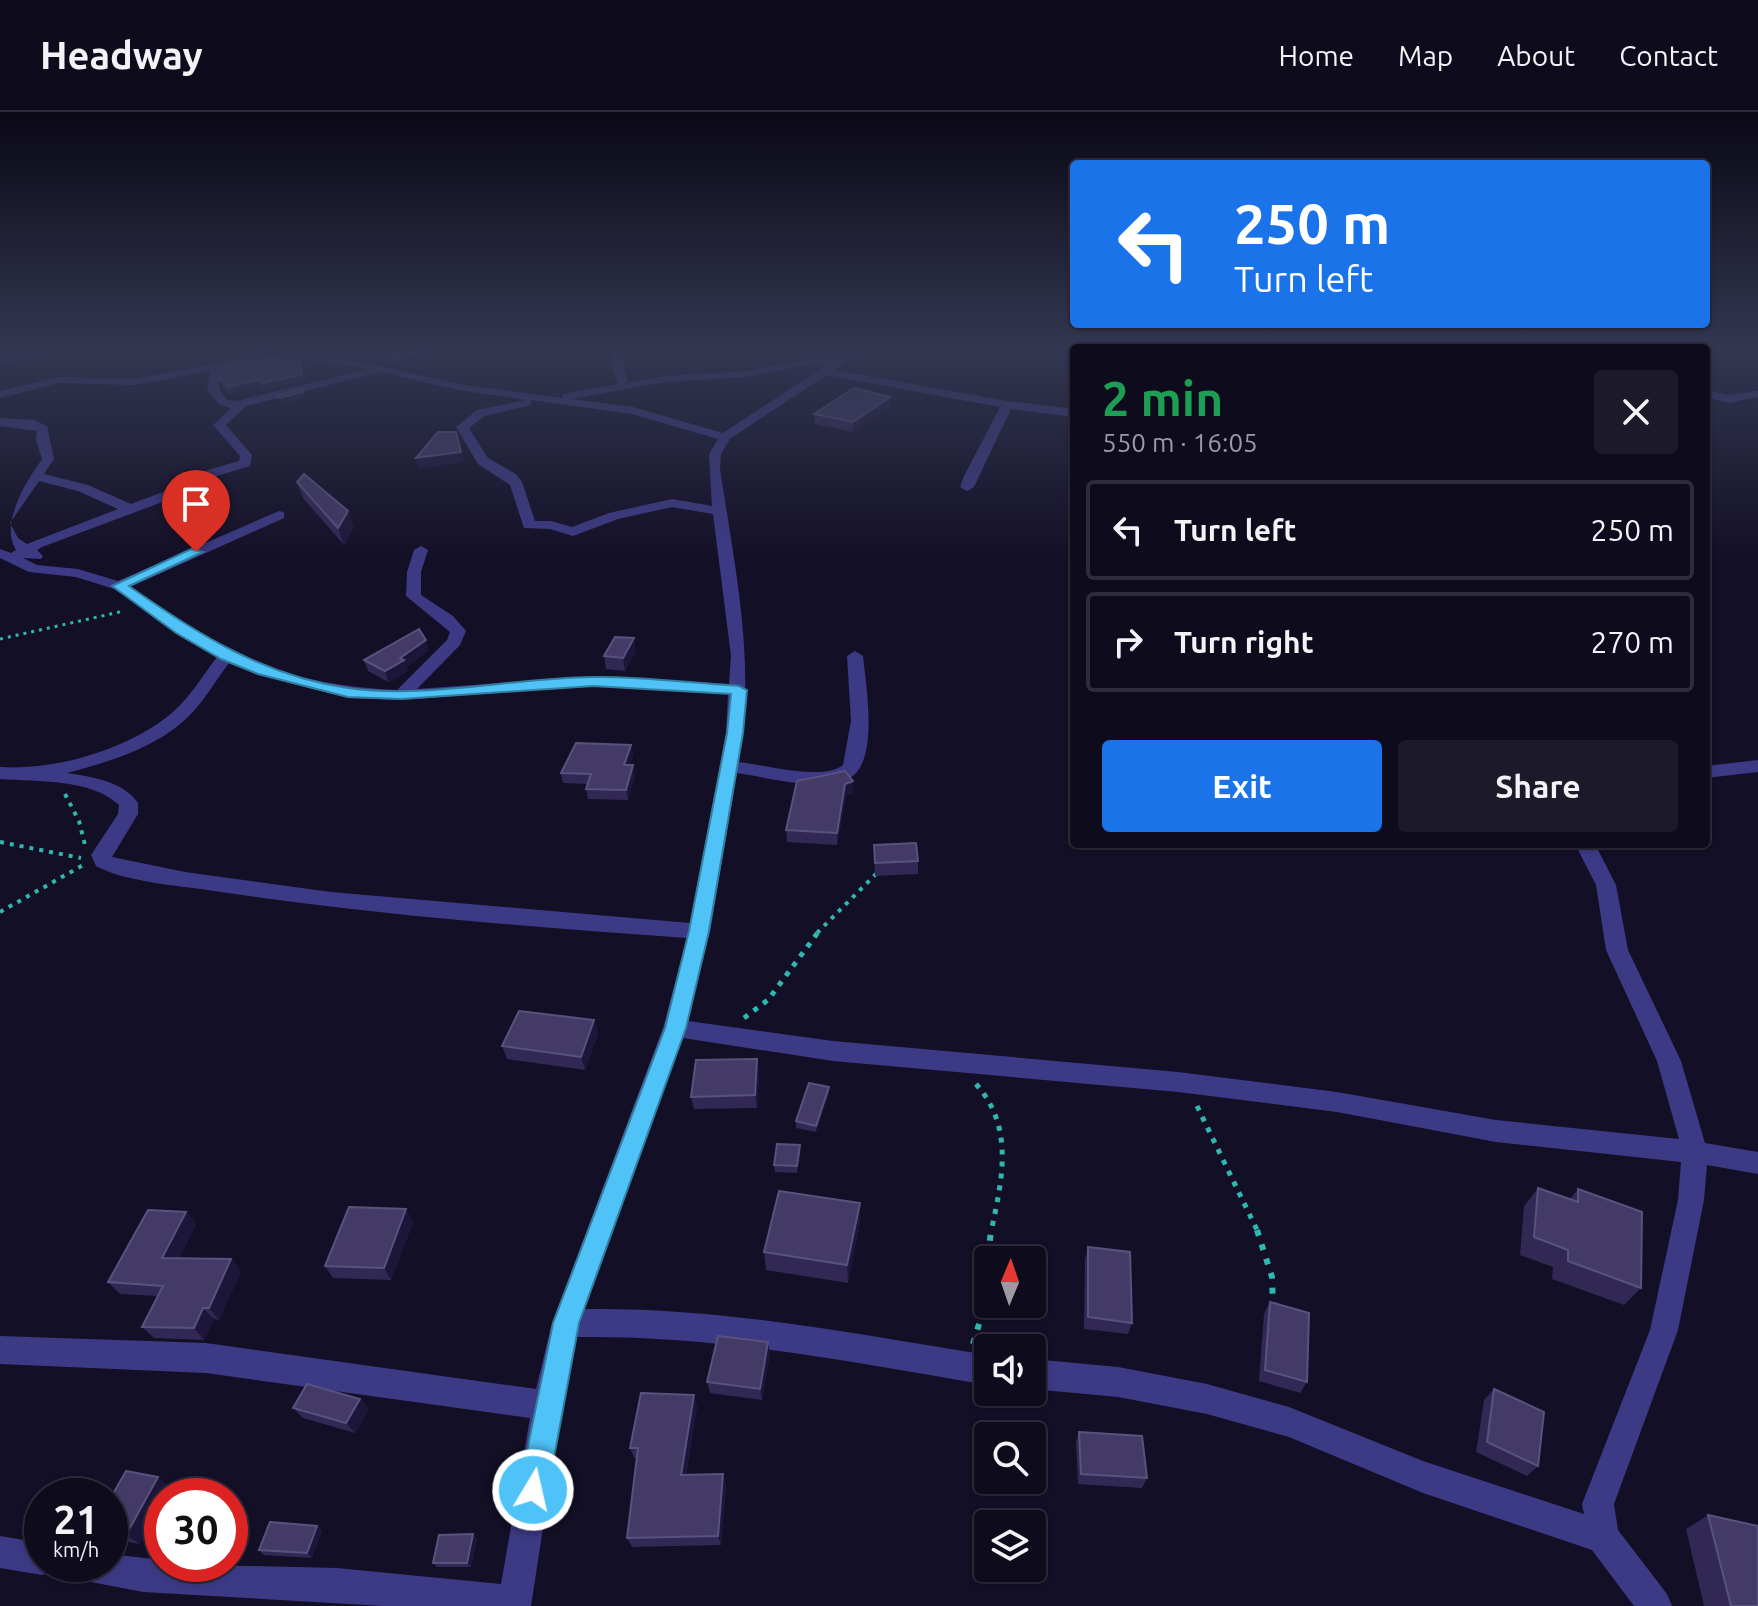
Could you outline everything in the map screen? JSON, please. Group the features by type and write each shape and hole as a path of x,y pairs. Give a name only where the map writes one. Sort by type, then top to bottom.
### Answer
{"street":[{"path":"13,554 176,492 195,478 245,463 246,455 219,425 224,421"},
{"path":"469,421 462,427 483,461 511,477 517,485 529,525 551,525 573,532 614,516 672,503 717,511"},
{"path":"672,421 725,437"},
{"path":"128,1573 337,1585 514,1604 547,1405 566,1323 675,1028 699,931 729,766 739,690 739,656 717,511 715,454 725,437 750,421"},
{"path":"967,487 973,466 1001,421"},
{"path":"0,422 34,424 43,429 42,440 48,459 3,523 13,554 34,569 78,573 119,586 226,656 264,671 348,693 401,695 593,681 739,690"},
{"path":"36,476 83,488 128,508"},
{"path":"119,586 279,515"},
{"path":"401,695 454,642 458,631 413,595 410,585 421,550"},
{"path":"23,775 72,765 118,750 165,727 179,715 226,656"},
{"path":"729,766 809,776 841,776 852,767 859,746 855,656"},
{"path":"93,784 118,750"},
{"path":"1710,772 1758,766"},
{"path":"0,773 93,784 123,794 129,803 128,814 102,852 103,861 112,866 239,888 399,907 699,931"},
{"path":"1588,848 1606,885 1617,950 1669,1061 1695,1152 1691,1200 1664,1330 1598,1504 1603,1537 1655,1606"},
{"path":"675,1028 833,1051 1178,1082 1337,1102 1496,1131 1695,1152 1758,1163"},
{"path":"566,1323 638,1322 745,1331 974,1368"},
{"path":"0,1350 206,1358 547,1405"},
{"path":"1046,1375 1118,1382 1193,1396 1289,1422 1423,1477 1603,1537"},
{"path":"0,1552 24,1556"}],"path":[{"path":"0,639 150,604"},
{"path":"55,779 71,802 82,840 86,846 102,852"},
{"path":"0,842 91,860 0,912"},
{"path":"725,1033 768,1000 813,937 882,868"},
{"path":"958,1064 990,1099 998,1115 1003,1141 1002,1171 986,1257 983,1312 977,1334"},
{"path":"1178,1082 1204,1114 1265,1246 1272,1277 1272,1324"}],"building":[{"path":"438,432 456,432 461,452 416,458"},
{"path":"304,474 348,511 338,528 297,482"},
{"path":"419,629 426,640 400,658 404,660 385,671 364,660"},
{"path":"615,637 634,638 623,658 604,656"},
{"path":"576,743 631,745 624,765 633,765 626,790 586,789 591,774 561,773"},
{"path":"845,771 853,781 845,784 837,833 786,830 797,781"},
{"path":"916,843 918,861 875,863 874,845"},
{"path":"519,1011 594,1020 581,1057 502,1046"},
{"path":"757,1059 755,1095 691,1097 696,1060"},
{"path":"809,1083 829,1087 816,1126 796,1121"},
{"path":"777,1144 800,1145 797,1166 774,1165"},
{"path":"1538,1188 1578,1202 1578,1189 1642,1212 1641,1288 1568,1261 1568,1250 1534,1237"},
{"path":"779,1191 860,1203 847,1265 764,1252"},
{"path":"349,1207 406,1209 384,1268 325,1266"},
{"path":"148,1210 186,1212 162,1258 231,1259 209,1308 203,1308 194,1328 142,1327 163,1286 108,1282"},
{"path":"1088,1247 1130,1252 1132,1323 1088,1317"},
{"path":"1270,1302 1309,1313 1307,1382 1265,1370"},
{"path":"718,1336 768,1342 760,1389 707,1382"},
{"path":"307,1384 360,1399 346,1423 293,1408"},
{"path":"1494,1389 1544,1412 1538,1466 1487,1442"},
{"path":"641,1393 694,1395 681,1475 723,1474 718,1536 627,1538 638,1448 630,1448"},
{"path":"1079,1432 1142,1436 1147,1478 1081,1474"},
{"path":"126,1471 158,1477 144,1478 144,1502 128,1531 128,1478 122,1478"},
{"path":"1708,1515 1758,1526 1758,1606 1731,1606"},
{"path":"270,1522 317,1526 307,1553 259,1550"},
{"path":"473,1534 467,1563 433,1563 439,1535"}],"route":[{"path":"196,552 119,586 226,656 264,671 348,693 401,695 593,681 739,690 735,733 699,931 675,1028 566,1323 547,1405 533,1490"}]}
